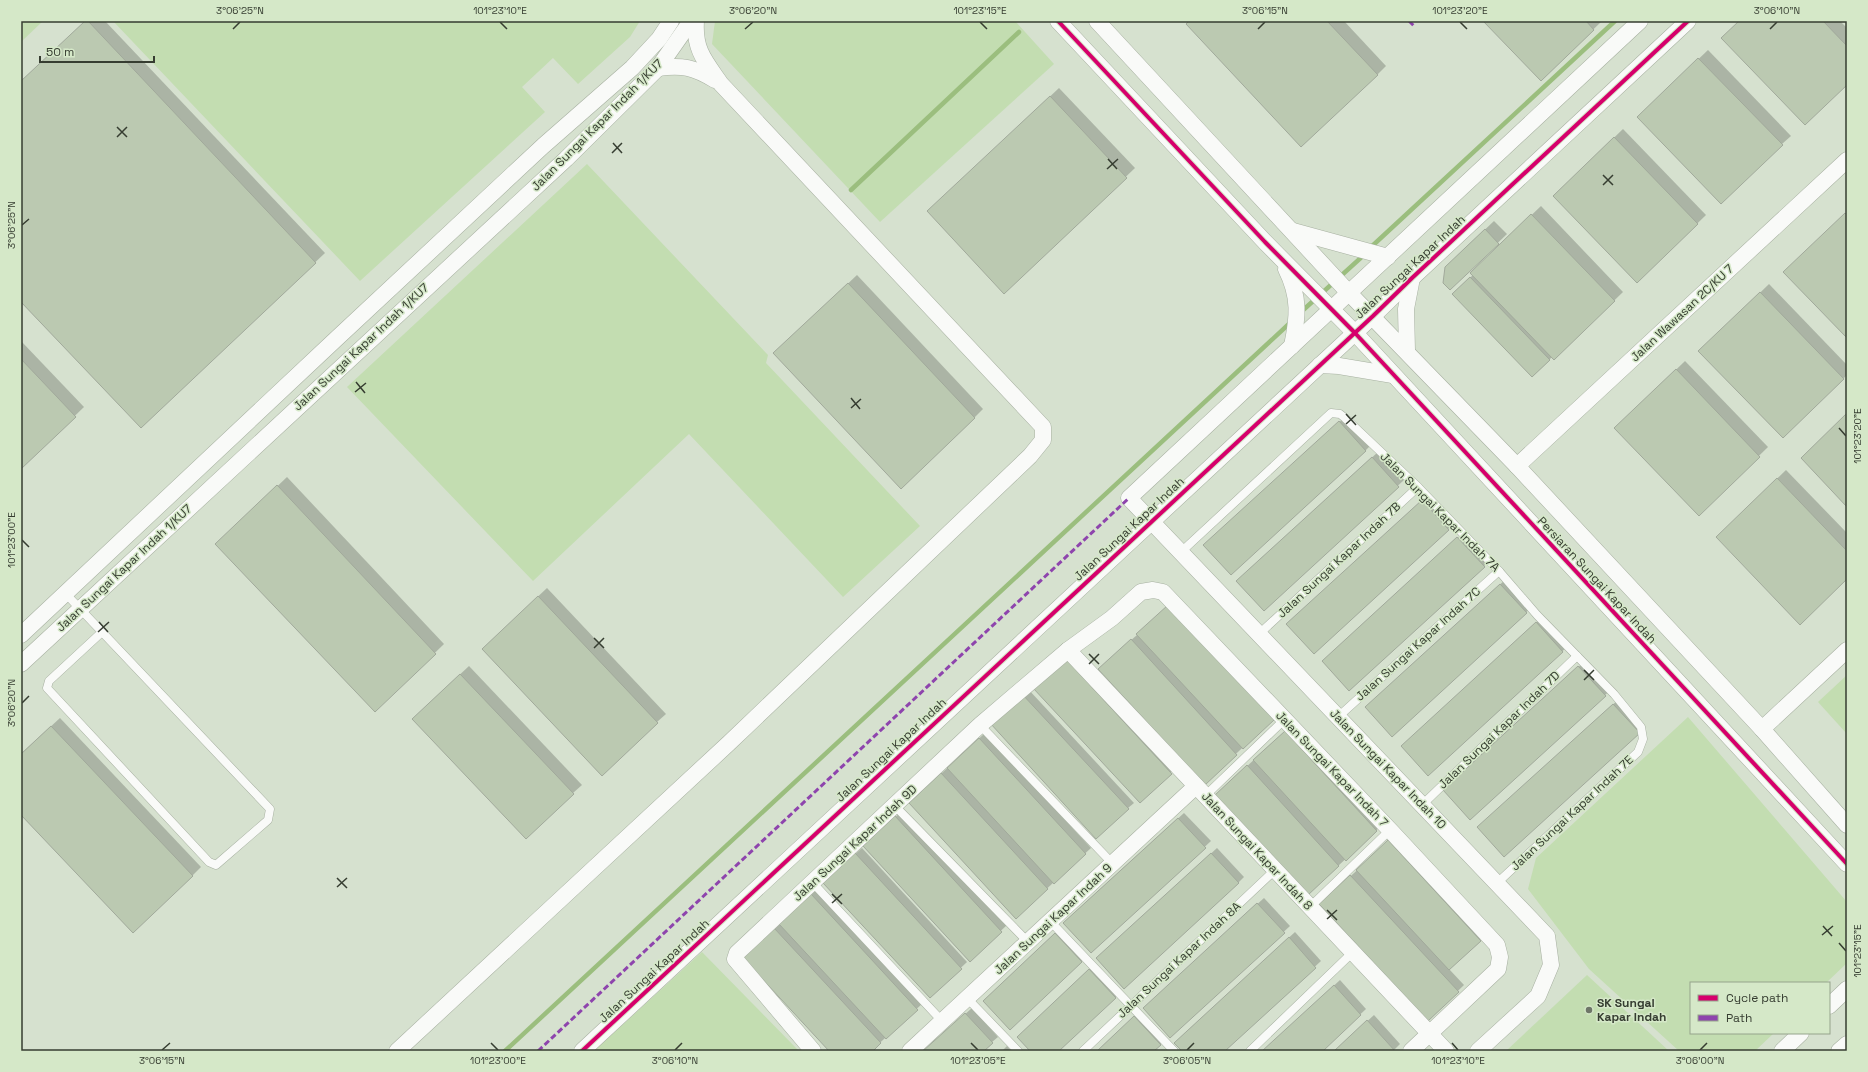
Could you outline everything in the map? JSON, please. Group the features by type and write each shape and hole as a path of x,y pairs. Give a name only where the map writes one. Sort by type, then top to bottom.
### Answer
{"street":[{"name":"Jalan Sungai Kapar Indah 1/KU7","path":"21,635 260,409 537,152 632,68 659,39 671,21"},
{"name":"Jalan Sungai Kapar Indah 1/KU7","path":"21,664 566,159 658,68 691,21"},
{"path":"397,1051 729,743 1030,456 1043,440 1043,428 721,84 698,48 695,33 696,21"},
{"name":"Persiaran Sungai Kapar Indah","path":"1058,21 1306,285 1355,333 1847,864"},
{"name":"Persiaran Sungai Kapar Indah","path":"1097,21 1293,231 1345,289 1373,316 1517,466 1762,729 1847,825"},
{"name":"Jalan Sungai Kapar Indah","path":"1129,498 1292,346 1345,289 1388,257 1640,21"},
{"name":"Jalan Sungai Kapar Indah","path":"582,1051 1355,333 1688,21"},
{"path":"658,68 674,66 697,69 721,84"},
{"name":"Jalan Wawasan 2C/KU 7","path":"1517,466 1847,160"},
{"path":"1293,231 1388,257"},
{"path":"1281,258 1292,281 1297,302 1297,322 1292,346"},
{"path":"1407,351 1406,309 1412,278"},
{"path":"1320,365 1339,366 1393,375"},
{"name":"Jalan Sungai Kapar Indah 10","path":"1129,498 1547,936 1551,965 1538,996 1478,1051"},
{"name":"Jalan Sungai Kapar Indah 7","path":"1068,650 1112,618 1141,592 1153,590 1163,592 1390,830 1497,945 1500,956 1498,969 1411,1051"},
{"name":"Jalan Sungai Kapar Indah 9D","path":"814,1051 735,959 737,953 980,725 1068,650"},
{"name":"Jalan Sungai Kapar Indah 8","path":"1068,650 1446,1051"},
{"path":"1762,729 1847,650"},
{"name":"Jalan Sungai Kapar Indah 9","path":"910,1051 1113,864 1201,791"},
{"path":"1830,1005 1847,989"},
{"path":"1782,1051 1800,1034"},
{"path":"1839,1051 1847,1044"}],"lane":[{"name":"Jalan Sungai Kapar Indah 7A","path":"1181,552 1331,413 1340,414 1418,486 1499,571 1537,615 1614,694 1640,727 1643,739"},
{"name":"Jalan Sungai Kapar Indah 7B","path":"1259,634 1418,486"},
{"name":"Jalan Sungai Kapar Indah 7C","path":"1338,717 1499,571"},
{"path":"66,594 270,809 268,820 216,865 209,862 47,688 49,681 102,632"},
{"name":"Jalan Sungai Kapar Indah 7D","path":"1422,805 1577,656"},
{"path":"1201,791 1284,720"},
{"path":"980,725 1113,864"},
{"name":"Jalan Sungai Kapar Indah 7E","path":"1496,884 1638,752 1643,739"},
{"path":"895,806 1028,942"},
{"path":"1310,907 1390,830"},
{"name":"Jalan Sungai Kapar Indah 8A","path":"1083,1051 1275,870"},
{"path":"812,882 942,1022"},
{"path":"1050,922 1130,1007 1174,1051"},
{"path":"1250,1051 1353,952"},
{"path":"967,998 1018,1051"}],"green space":[{"path":"21,21 43,21 21,42"},
{"path":"113,21 640,21 630,37 578,84 553,58 522,87 545,112 360,281"},
{"path":"715,21 1015,21 1054,64 880,222 712,44"},
{"path":"587,164 768,355 766,363 920,526 843,597 689,434 533,581 347,387"},
{"path":"1847,675 1847,734 1818,702"},
{"path":"1688,717 1847,902 1847,963 1827,982 1690,982 1690,1034 1773,1034 1755,1051 1679,1051 1589,969 1528,889 1536,858"},
{"path":"702,952 799,1051 594,1051"},
{"name":"SK Sungai Kapar Indah","path":"1587,975 1669,1051 1506,1051"}],"building":[{"path":"85,21 88,21 316,263 141,428 21,302 21,81"},
{"path":"1189,21 1327,21 1378,75 1301,147 1186,24"},
{"path":"1483,21 1586,21 1594,30 1541,81"},
{"path":"1739,21 1823,21 1847,46 1847,85 1805,125 1721,38"},
{"path":"1698,58 1783,145 1721,204 1637,117"},
{"path":"1050,96 1127,178 1004,294 927,211"},
{"path":"1614,137 1698,224 1637,283 1553,196"},
{"path":"1845,213 1847,215 1847,338 1783,272"},
{"path":"1531,214 1615,301 1554,360 1470,273"},
{"path":"1485,229 1499,244 1450,290 1443,283 1445,267"},
{"path":"1470,277 1550,360 1532,377 1452,294"},
{"path":"848,283 975,418 901,489 773,353"},
{"path":"1760,292 1844,379 1783,438 1698,351"},
{"path":"21,359 76,417 21,469"},
{"path":"1676,369 1760,457 1699,516 1614,428"},
{"path":"1847,413 1847,507 1801,458"},
{"path":"1339,421 1366,451 1231,575 1203,545"},
{"path":"1372,457 1399,487 1264,611 1236,581"},
{"path":"1777,478 1847,551 1847,579 1800,625 1716,537"},
{"path":"277,485 436,654 375,712 215,544"},
{"path":"1422,500 1449,530 1314,654 1286,624"},
{"path":"1457,537 1485,567 1349,691 1322,661"},
{"path":"1500,584 1527,613 1392,737 1365,707"},
{"path":"538,596 658,723 602,776 482,649"},
{"path":"1168,605 1274,720 1243,749 1136,634"},
{"path":"1536,622 1563,652 1428,776 1401,746"},
{"path":"1131,639 1237,755 1205,785 1098,669"},
{"path":"1065,658 1172,774 1140,803 1033,688"},
{"path":"1578,666 1606,696 1470,820 1443,790"},
{"path":"460,674 574,794 526,839 412,719"},
{"path":"1022,694 1129,809 1096,839 990,723"},
{"path":"1613,704 1640,733 1504,857 1477,827"},
{"path":"51,726 193,876 133,933 21,815 21,754"},
{"path":"1285,731 1377,831 1346,861 1253,760"},
{"path":"979,738 1086,854 1054,884 947,768"},
{"path":"1247,765 1339,866 1308,895 1215,795"},
{"path":"941,773 1048,889 1016,919 909,803"},
{"path":"895,816 1002,932 970,962 863,846"},
{"path":"1178,818 1206,848 1091,953 1063,923"},
{"path":"1388,840 1481,941 1449,970 1356,870"},
{"path":"855,853 962,969 930,998 823,883"},
{"path":"1211,853 1239,883 1124,989 1096,958"},
{"path":"1350,875 1459,992 1428,1021 1319,904"},
{"path":"811,894 918,1010 886,1039 779,924"},
{"path":"1257,903 1285,933 1170,1038 1143,1008"},
{"path":"774,928 881,1043 873,1051 829,1051 742,957"},
{"path":"1055,933 1082,962 1010,1030 983,1001"},
{"path":"1289,937 1316,968 1225,1051 1182,1051 1174,1043"},
{"path":"1089,969 1116,998 1059,1051 1030,1051 1017,1037"},
{"path":"1334,985 1361,1015 1323,1051 1262,1051"},
{"path":"965,1013 993,1043 984,1051 923,1051"},
{"path":"1134,1016 1161,1045 1154,1051 1097,1051"},
{"path":"1367,1020 1395,1051 1334,1051"}],"waterway":[{"path":"1370,248 1615,21"},
{"path":"851,190 1019,32"},
{"path":"1301,312 1365,254"},
{"path":"505,1051 1291,322"}],"marked path":[{"path":"1409,21 1415,27"},
{"path":"538,1051 1129,498"}],"cycle path":[{"path":"1058,21 1265,242 1355,333 1847,864"},
{"path":"582,1051 1373,316 1688,21"}],"place":[{"name":"SK Sungai Kapar Indah","path":"1589,1010"}]}
